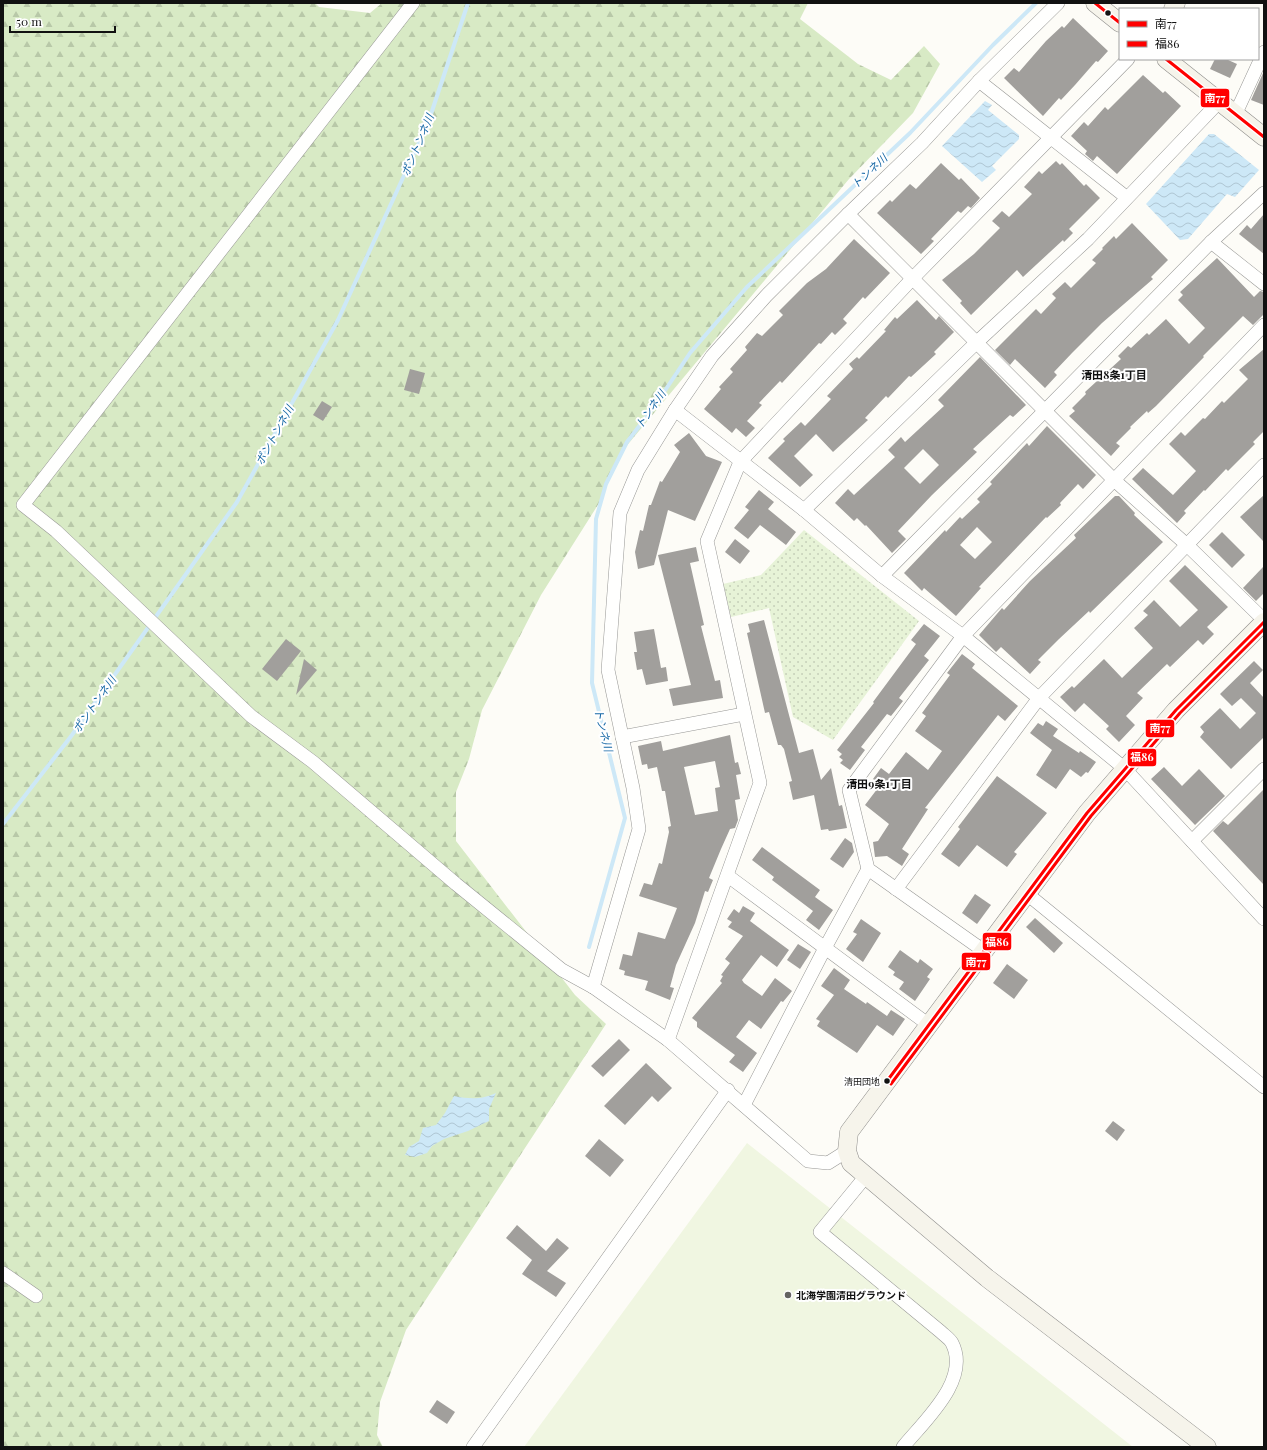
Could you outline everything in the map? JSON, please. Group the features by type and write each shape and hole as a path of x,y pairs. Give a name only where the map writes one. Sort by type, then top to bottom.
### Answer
{"street":[{"path":"413,3 23,505 56,531 251,716 313,762 456,884 562,970 593,987 668,1040 728,1090 808,1161 828,1163 849,1157"},
{"path":"593,987 639,829 608,670 620,513 638,470 675,410 712,356 766,296 922,143 979,81 1058,3"},
{"path":"1095,3 1119,22"},
{"path":"1235,114 1264,52"},
{"path":"668,1040 728,876 760,783 707,541 740,462 913,278 1127,60"},
{"path":"1167,60 1264,137"},
{"path":"979,81 1126,197"},
{"path":"804,510 976,342 1088,239 1126,197 1219,102"},
{"path":"882,576 1211,242 1264,193"},
{"path":"848,214 1114,480 1187,545 1264,621 1176,710 1124,768 1087,813 849,1132 849,1157 866,1176 987,1278 1208,1447"},
{"path":"1211,242 1264,284"},
{"path":"984,951 868,869 849,790 963,636 1264,325"},
{"path":"675,410 740,462 804,510 882,576 963,636 1124,768 1192,841 1261,910"},
{"path":"896,889 1039,698 1264,465"},
{"path":"622,737 744,714"},
{"path":"1192,841 1264,769"},
{"path":"744,1105 825,948 868,869"},
{"path":"728,876 929,1025"},
{"path":"1026,893 1264,1087"},
{"path":"473,1447 728,1090"},
{"path":"866,1176 820,1232 941,1332 952,1343 956,1362 954,1378 944,1397 903,1447"},
{"path":"3,1273 36,1296"}],"green space":[{"path":"3,3 315,3 319,7 370,13 382,3 808,3 800,19 858,64 891,80 924,46 940,64 913,113 849,179 619,455 601,500 541,595 482,710 469,759 456,792 456,841 575,995 606,1024 406,1330 380,1402 377,1435 383,1447 3,1447"},
{"path":"804,530 919,621 833,740 793,717 769,608 731,617 723,584 761,575"},
{"name":"北海学園清田グラウンド","path":"747,1143 1133,1447 524,1447"}],"water":[{"path":"985,101 992,105 988,110 1019,135 1019,139 992,166 996,170 982,182 942,146"},
{"path":"1209,134 1214,134 1259,170 1235,197 1227,194 1188,239 1180,240 1146,204"},
{"path":"496,1093 489,1109 489,1121 468,1131 444,1139 432,1146 427,1153 415,1157 405,1155 409,1147 419,1141 423,1128 436,1125 445,1113 454,1096 475,1098 485,1097"}],"building":[{"path":"1073,18 1108,51 1098,62 1096,61 1061,100 1059,98 1043,116 1004,78 1014,68 1019,72 1046,41 1062,26 1064,28"},
{"path":"1214,60 1228,60 1237,64 1230,78 1210,69"},
{"path":"1264,71 1264,105 1251,100"},
{"path":"1143,75 1163,93 1165,91 1181,106 1117,174 1097,156 1093,161 1085,154 1087,151 1071,136 1084,122 1088,126 1105,107 1108,110"},
{"path":"1056,161 1060,165 1062,163 1084,186 1086,184 1100,198 1069,229 1073,233 1064,242 1063,240 1023,277 1017,270 971,315 960,303 962,301 942,280 974,254 1000,228 992,221 1002,211 1009,217 1032,194 1024,187 1039,171 1042,174"},
{"path":"941,163 959,180 961,178 980,198 971,208 968,206 961,213 958,211 931,239 934,241 921,254 877,213 890,200 892,202 910,184 916,189"},
{"path":"1264,214 1264,254 1239,234 1247,225 1251,229"},
{"path":"1132,223 1168,260 1151,277 1153,279 1102,323 1072,353 1054,372 1057,375 1045,388 1015,359 1010,365 995,350 1036,309 1041,314 1056,298 1052,294 1065,282 1071,288 1096,263 1092,260 1103,249 1102,248 1114,236 1116,239"},
{"path":"854,239 890,273 865,299 863,297 843,319 847,323 835,335 832,332 821,344 819,343 782,383 780,381 759,403 762,405 747,421 755,428 746,437 736,428 732,433 704,409 721,389 719,387 733,372 730,369 747,350 745,347 757,333 762,336 783,315 779,311 807,283 826,269"},
{"path":"1217,258 1254,297 1260,291 1264,292 1264,314 1253,325 1243,316 1156,406 1148,413 1147,411 1130,427 1131,428 1116,443 1120,446 1111,456 1069,416 1075,411 1072,408 1086,394 1085,392 1121,359 1118,356 1128,346 1131,348 1147,333 1149,335 1166,319 1189,344 1205,328 1178,300 1183,295 1180,292"},
{"path":"917,300 936,320 939,316 954,332 934,352 936,354 911,377 909,376 888,398 886,396 865,418 868,420 833,452 816,434 794,456 813,475 800,487 768,458 785,441 783,439 801,422 805,426 831,399 827,396 853,369 849,364 857,357 859,359 886,331 884,330 895,317 897,319"},
{"path":"1264,349 1264,431 1253,442 1255,444 1228,471 1226,469 1184,511 1186,513 1177,523 1132,479 1143,468 1173,495 1196,471 1169,444 1181,432 1185,436 1203,418 1205,419 1222,401 1224,403 1248,379 1239,370"},
{"path":"980,357 1026,405 1013,417 1010,415 973,449 977,452 932,495 898,531 906,539 892,553 866,525 865,526 857,518 854,521 835,503 848,489 854,495 895,457 888,450 901,437 905,442 944,406 938,400","holes":["923,449 939,465 920,484 904,468"]},
{"path":"410,369 425,373 419,394 404,390"},
{"path":"322,401 332,407 323,421 313,415"},
{"path":"1047,426 1096,475 1083,489 1078,484 1060,503 1061,505 1047,518 1046,517 979,587 981,588 956,616 924,588 922,591 904,573 945,530 946,532 960,517 962,519 980,502 977,499 992,484 990,482 1027,443 1029,446","holes":["977,527 992,542 975,559 960,545"]},
{"path":"689,433 706,456 722,462 695,521 668,510 654,565 638,569 635,552 640,530 643,531 649,505 651,505 660,481 662,482 680,452 674,445"},
{"path":"759,490 774,502 768,509 796,532 786,545 760,525 748,539 734,528 749,510 745,507"},
{"path":"1264,495 1264,542 1240,517"},
{"path":"1115,496 1119,496 1135,513 1134,515 1163,542 1090,613 1089,611 1059,639 1038,660 1041,662 1030,674 1001,647 996,652 979,635 1002,608 1004,610 1030,581 1076,538 1074,535"},
{"path":"1222,532 1245,555 1232,568 1209,545"},
{"path":"735,539 750,551 740,564 725,552"},
{"path":"696,547 699,561 690,563 704,625 701,626 715,681 720,680 723,698 673,706 669,689 691,685 658,555"},
{"path":"1185,565 1228,607 1207,627 1214,634 1203,645 1198,640 1170,667 1167,664 1137,693 1143,698 1126,716 1135,725 1119,742 1106,729 1109,726 1084,703 1075,712 1060,697 1072,686 1074,688 1104,659 1122,678 1153,648 1134,628 1148,615 1143,611 1154,600 1180,627 1198,610 1169,581"},
{"path":"1264,566 1264,593 1256,601 1243,588"},
{"path":"764,620 799,753 813,749 821,780 831,768 839,806 842,805 847,828 829,831 828,829 821,830 814,795 793,800 789,782 792,781 784,749 781,745 778,745 769,712 765,713 747,633 750,632 748,624"},
{"path":"924,624 940,636 924,656 929,660 899,698 903,701 891,716 887,714 861,747 865,750 850,770 840,763 843,760 839,757 842,754 837,750 874,703 873,702 916,644 911,640"},
{"path":"654,629 661,668 666,667 668,681 646,685 642,669 637,670 634,652 637,652 634,632"},
{"path":"286,639 301,651 277,681 262,669"},
{"path":"962,654 975,664 972,668 1018,706 1005,721 998,715 925,808 928,809 902,849 909,854 902,866 887,856 875,857 873,842 878,841 889,824 865,805 881,784 873,779 881,768 889,774 906,752 928,770 942,751 915,731 926,716 922,713 950,675 947,673"},
{"path":"304,659 317,670 296,695"},
{"path":"1254,661 1263,670 1250,683 1264,698 1264,737 1231,769 1200,737 1204,732 1200,727 1220,708 1240,729 1256,713 1241,698 1232,706 1220,694"},
{"path":"1046,721 1058,729 1053,736 1096,762 1088,773 1086,772 1081,777 1070,769 1056,789 1036,775 1052,750 1030,733 1038,723 1043,726"},
{"path":"730,735 735,763 738,762 741,774 736,775 740,799 735,800 738,820 735,828 730,829 721,849 709,878 713,880 708,892 705,891 695,923 676,965 670,987 674,988 670,1000 645,990 648,981 624,975 625,971 619,969 623,954 632,956 638,932 665,939 677,908 639,896 644,883 652,885 659,863 662,864 669,832 668,827 671,826 665,791 662,791 657,767 648,769 647,764 642,765 638,746 661,741 663,751","holes":["715,761 720,787 715,788 718,811 695,815 684,767"]},
{"path":"1164,767 1182,786 1199,769 1225,796 1195,825 1151,779"},
{"path":"997,776 1047,813 1014,852 1017,854 1007,867 977,845 959,867 941,854 960,829 958,827"},
{"path":"1264,789 1264,885 1213,831 1223,821 1228,825"},
{"path":"845,838 852,843 854,852 843,868 830,859"},
{"path":"762,847 820,890 815,897 833,910 819,930 806,920 813,911 772,880 774,877 752,860"},
{"path":"975,894 991,905 977,924 962,913"},
{"path":"743,906 755,913 750,921 789,950 777,967 761,955 742,980 762,996 775,978 792,991 783,1002 781,1001 761,1029 749,1020 736,1037 757,1053 743,1072 729,1062 735,1055 697,1027 697,1022 692,1018 722,983 720,981 723,976 721,975 730,963 725,959 743,936 728,927 732,922 727,919 734,909 739,913"},
{"path":"1035,918 1063,943 1054,953 1026,927"},
{"path":"861,919 881,933 863,962 846,949 857,934 853,932"},
{"path":"798,944 811,952 800,969 787,960"},
{"path":"900,950 918,963 920,959 933,969 927,977 930,979 915,1001 899,989 904,982 893,975 895,972 888,967"},
{"path":"1007,964 1028,980 1014,999 993,983"},
{"path":"834,968 850,980 844,989 866,1004 867,1002 887,1016 891,1010 905,1019 893,1036 877,1025 857,1053 817,1026 820,1021 816,1019 834,995 821,986"},
{"path":"619,1039 630,1050 603,1077 591,1066"},
{"path":"646,1063 672,1088 658,1102 652,1096 625,1125 604,1106"},
{"path":"1113,1121 1125,1130 1117,1141 1105,1131"},
{"path":"599,1139 624,1160 610,1177 585,1156"},
{"path":"517,1225 546,1251 557,1238 569,1248 547,1271 566,1283 556,1297 522,1274 532,1260 506,1238"},
{"path":"437,1400 455,1412 447,1424 429,1412"}],"waterway":[{"name":"ポントンネ川","path":"3,824 72,735 237,502 338,320 428,123 468,3"},
{"name":"トンネ川","path":"589,947 625,818 592,683 596,519 606,484 627,442 654,407 690,353 747,287 910,133 993,45 1036,3"}],"transit line":[{"name":"南77","path":"1095,3 1119,22"},
{"name":"南77","path":"1167,60 1264,137"},
{"name":"南77","path":"887,1081 1087,813 1176,710 1264,622"},
{"name":"福86","path":"891,1084 1091,816 1180,713 1264,629"}],"place":[{"name":"清田団地","path":"887,1081"},
{"name":"北海学園清田グラウンド","path":"788,1295"}],"district":[{"name":"清田8条1丁目","path":"1114,374"},
{"name":"清田9条1丁目","path":"879,783"}]}
